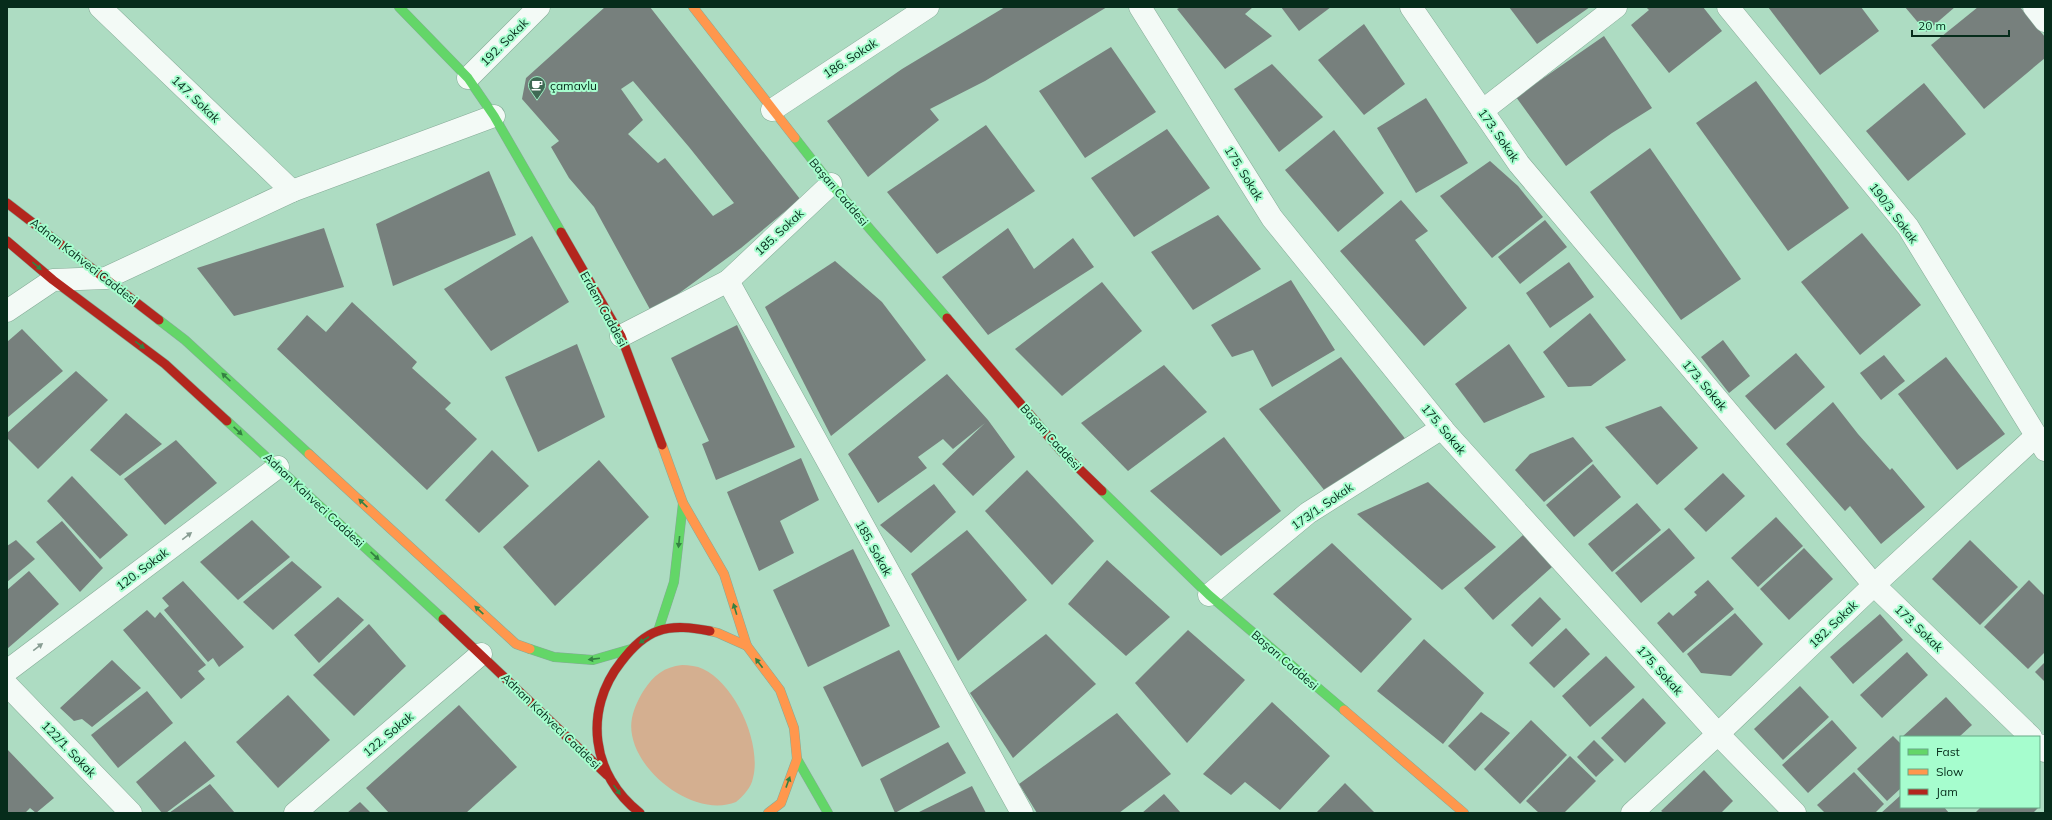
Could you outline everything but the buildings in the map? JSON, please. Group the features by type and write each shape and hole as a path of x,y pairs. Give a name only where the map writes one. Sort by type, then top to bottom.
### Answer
{"main road":[{"name":"Erdem Caddesi","path":"399,7 468,78 494,116 622,336 683,503 724,574 747,646"},
{"name":"Başarı Caddesi","path":"693,7 831,184 1062,451 1209,595 1464,813"},
{"name":"Adnan Kahveci Caddesi","path":"7,203 185,340 516,644 554,658 593,660 631,649"},
{"name":"Adnan Kahveci Caddesi","path":"7,241 53,280 165,364 481,654 607,775"},
{"path":"658,631 674,582 683,503"},
{"path":"640,813 626,803 607,775 597,742 598,708 610,676 631,649 658,631 689,627 718,633 747,646 780,690 794,728 797,759 828,813"},
{"path":"768,813 780,803 797,759"}],"street":[{"name":"147. Sokak","path":"100,7 292,191"},
{"name":"192. Sokak","path":"468,78 539,7"},
{"name":"186. Sokak","path":"772,110 928,7"},
{"name":"175. Sokak","path":"1140,7 1272,218 1442,428 1718,734 1795,813"},
{"name":"173. Sokak","path":"1411,7 1519,164 1874,585 2030,736"},
{"path":"1482,111 1616,7"},
{"name":"190/3. Sokak","path":"1728,7 1908,227 2040,443"},
{"path":"2034,7 2045,21"},
{"path":"7,311 53,280 106,278 292,191 494,116"},
{"name":"185. Sokak","path":"622,336 728,281 831,184"},
{"name":"185. Sokak","path":"728,281 1022,813"},
{"name":"173/1. Sokak","path":"1209,595 1308,513 1442,428"},
{"name":"182. Sokak","path":"1632,813 1718,734 1874,585 2040,443"},
{"name":"120. Sokak","path":"7,671 278,467"},
{"name":"122. Sokak","path":"295,813 481,654"},
{"name":"122/1. Sokak","path":"7,685 131,813"}],"shaded area":[{"path":"682,665 703,669 726,687 743,716 750,732 755,764 753,778 749,788 736,802 718,805 700,803 681,795 664,784 649,769 638,753 632,735 632,718 644,690 660,673 670,668"}],"traffic: fast":[{"path":"399,7 468,78 494,116 561,232"},
{"path":"795,138 831,184 947,318"},
{"path":"159,320 185,340 309,454"},
{"path":"227,421 443,619"},
{"path":"1102,491 1209,595 1344,710"},
{"path":"658,631 674,582 683,503"},
{"path":"530,649 554,657 593,660 631,649"},
{"path":"797,759 828,813"}],"traffic: slow":[{"path":"693,7 795,138"},
{"path":"662,445 683,503 724,574 747,646"},
{"path":"309,454 516,644 530,649"},
{"path":"710,631 747,646 780,690 794,728 797,759 781,803 768,813"},
{"path":"1344,710 1464,813"}],"traffic: jam":[{"path":"7,203 159,320"},
{"path":"561,232 621,336 662,445"},
{"path":"7,241 53,280 165,364 227,421"},
{"path":"947,318 1061,451 1102,491"},
{"path":"443,619 607,775"},
{"path":"640,813 624,798 611,780 602,761 598,741 597,721 601,700 609,681 621,662 633,648 648,636 658,631 671,628 691,628 710,631"}],"place":[{"name":"çamavlu","path":"537,100"}]}
